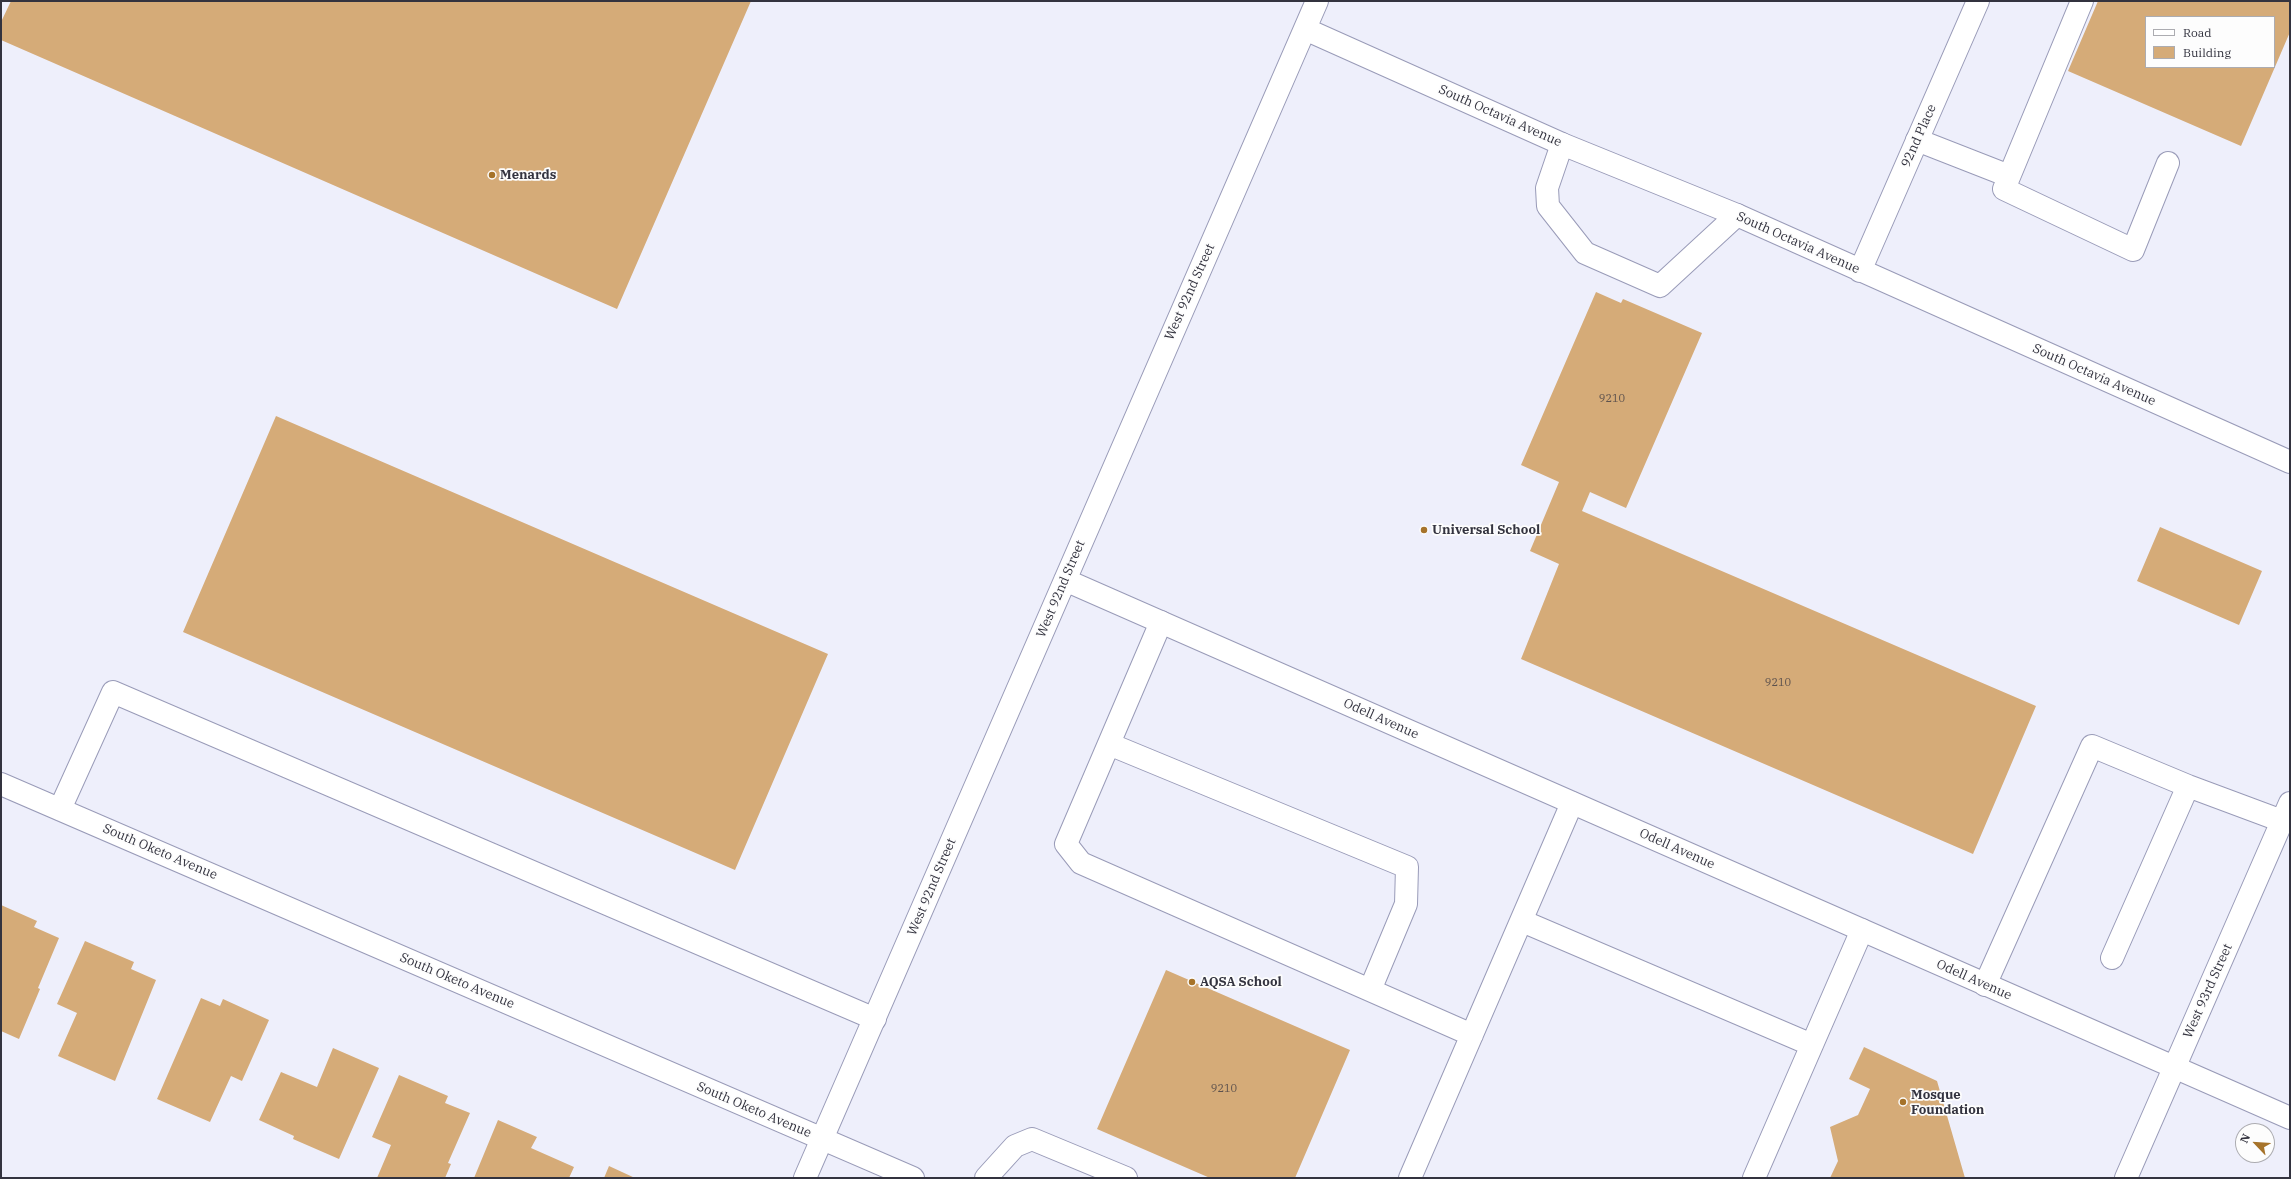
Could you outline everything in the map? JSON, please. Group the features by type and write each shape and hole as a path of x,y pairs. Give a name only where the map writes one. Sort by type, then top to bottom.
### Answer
{"street":[{"name":"West 92nd Street","path":"805,1178 1317,1"},
{"name":"92nd Place","path":"1860,271 1978,1"},
{"path":"2082,1 2004,189 2133,250 2168,163"},
{"name":"South Octavia Avenue","path":"1305,29 1562,144 1737,215 2290,462"},
{"path":"1917,140 2009,176"},
{"path":"1562,144 1547,188 1548,206 1584,253 1660,286 1737,215"},
{"name":"Odell Avenue","path":"1065,580 2290,1118"},
{"path":"1161,622 1066,844 1081,864 1472,1035"},
{"path":"60,809 113,692 875,1019"},
{"path":"1109,744 1407,867 1406,904 1370,990"},
{"path":"1985,984 2092,746 2188,786 2286,812"},
{"name":"South Oketo Avenue","path":"1,784 913,1178"},
{"path":"2112,958 2188,786"},
{"path":"1410,1178 1572,803"},
{"name":"West 93rd Street","path":"2126,1178 2286,812"},
{"path":"1522,921 1812,1045"},
{"path":"1754,1178 1862,930"},
{"path":"986,1178 1015,1146 1032,1139 1126,1178"}],"building":[{"name":"Menards","path":"11,1 751,1 617,309 1,40 1,22"},
{"path":"2098,1 2290,1 2290,32 2275,67 2275,16 2145,16 2145,68 2275,68 2241,146 2068,71"},
{"path":"1596,292 1621,303 1623,299 1702,333 1626,508 1590,492 1582,511 2036,706 1973,854 1521,659 1559,564 1530,551 1559,482 1521,465"},
{"path":"276,416 828,654 735,870 183,632"},
{"path":"2160,527 2262,571 2239,625 2137,581"},
{"path":"1,905 37,921 34,927 59,938 19,1039 1,1031"},
{"path":"85,941 134,962 131,969 156,980 115,1081 58,1056 77,1013 57,1004"},
{"path":"1166,970 1350,1050 1295,1178 1210,1178 1097,1129"},
{"path":"201,998 220,1006 223,999 269,1020 242,1081 231,1076 210,1122 157,1099"},
{"name":"Mosque Foundation","path":"1864,1047 1937,1081 1965,1178 1830,1178 1838,1161 1830,1127 1858,1115 1870,1089 1849,1079"},
{"path":"333,1048 379,1068 339,1159 293,1139 294,1136 259,1120 281,1072 317,1087"},
{"path":"399,1075 448,1096 445,1103 470,1113 448,1163 451,1164 445,1178 377,1178 391,1145 372,1137"},
{"path":"498,1120 537,1137 531,1148 574,1167 569,1178 474,1178"},
{"path":"609,1166 635,1178 604,1178"}],"place":[{"name":"Menards","path":"492,175"},
{"name":"Universal School","path":"1424,530"},
{"name":"AQSA School","path":"1192,982"},
{"name":"Mosque Foundation","path":"1903,1102"}]}
